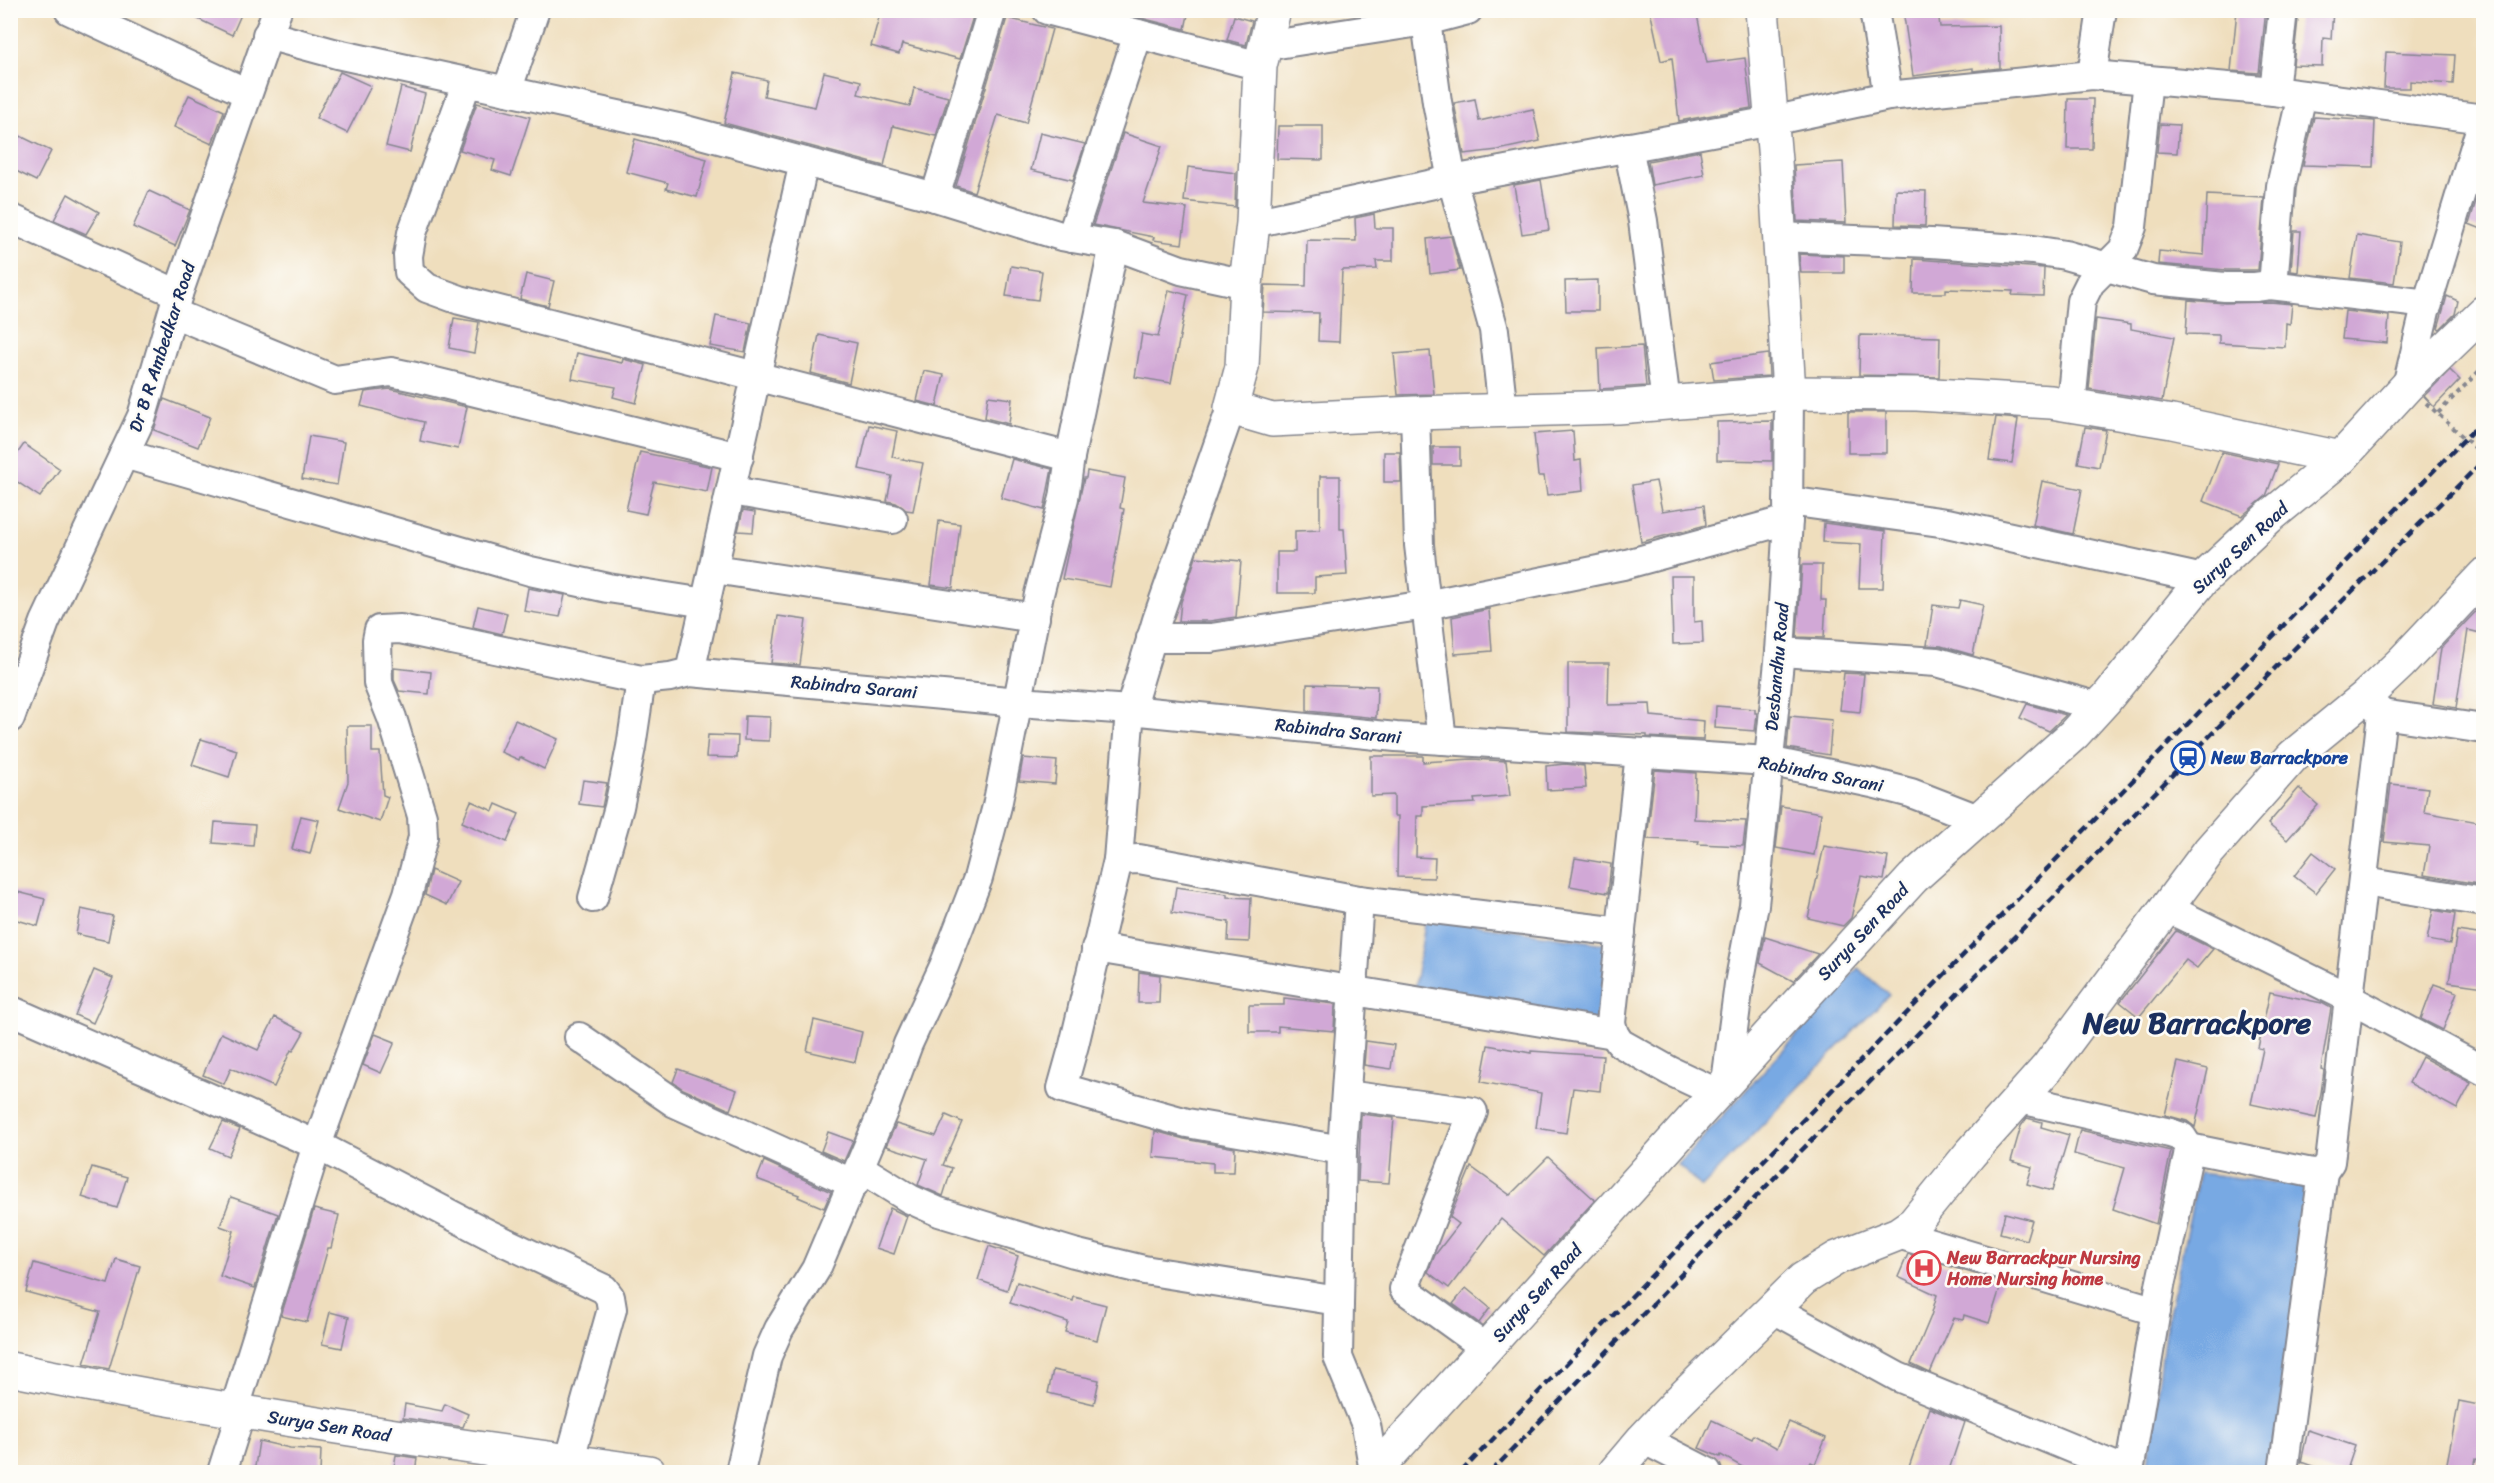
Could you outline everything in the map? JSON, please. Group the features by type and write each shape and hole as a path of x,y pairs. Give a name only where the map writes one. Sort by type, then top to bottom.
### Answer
{"street":[{"path":"69,10 247,93"},
{"path":"507,91 535,10"},
{"path":"934,197 992,10"},
{"path":"1047,10 1138,34 1262,56 1468,10"},
{"path":"1274,10 1262,56 1242,367 1231,408 1151,638 1130,710 1118,860 1062,1088 1187,1124 1342,1150"},
{"path":"1762,10 1789,393"},
{"path":"1874,10 1888,96"},
{"path":"2092,75 2102,10"},
{"path":"2274,91 2283,10"},
{"path":"1426,21 1437,102 1452,180 1494,330 1503,411"},
{"path":"272,23 337,54 682,129 934,197 1071,238 1114,245 1181,270 1246,284"},
{"name":"Dr B R Ambedkar Road","path":"10,718 45,622 142,416 176,304 272,23"},
{"path":"1071,238 1138,34"},
{"path":"1253,223 1452,180 1771,121 1888,96 2092,75 2302,94 2483,118 2428,304 2408,386"},
{"path":"2071,405 2081,302 2090,283 2123,250 2132,227 2148,80"},
{"path":"467,82 412,233 408,256 409,272 427,288 460,300 1070,457"},
{"path":"2270,285 2274,274 2285,165 2302,94"},
{"path":"1628,147 1642,221 1666,403"},
{"path":"690,672 804,162"},
{"path":"10,218 176,304 335,380 391,372 416,376 739,457"},
{"path":"1779,237 2033,250 2066,255 2153,280 2255,287 2270,285 2428,304"},
{"path":"740,1473 767,1356 779,1329 816,1269 857,1176 908,1044 944,966 978,878 997,806 1035,618 1064,498 1070,457 1114,245"},
{"name":"Surya Sen Road","path":"1374,1472 1913,878 2074,734 2203,579 2268,518 2341,458 2408,386 2484,312"},
{"path":"1231,408 1272,420 1618,407 1789,393 1917,394 2071,405 2172,422 2341,458"},
{"name":"Desbandhu Road","path":"1721,1088 1754,906 1765,817 1768,761 1780,652 1788,510 1789,393"},
{"path":"1415,413 1416,501 1442,740"},
{"path":"124,454 530,570 608,588 706,603"},
{"path":"732,491 893,519"},
{"path":"1151,638 1211,638 1426,605 1623,565 1788,510 1947,523 2203,579"},
{"path":"714,569 1035,618"},
{"path":"1616,1473 1642,1439 1803,1279 1837,1258 1898,1234 1914,1222 1970,1154 2047,1068 2209,851 2293,756 2374,705 2401,663 2484,575"},
{"name":"Rabindra Sarani","path":"317,1145 408,894 423,837 422,816 392,718 378,683 376,640 379,630 400,629 641,680 690,672 1130,710 1396,737 1768,761 1882,785 1978,819"},
{"path":"1780,652 1937,662 2099,706"},
{"path":"593,898 619,807 632,747 641,680"},
{"path":"2374,705 2484,729"},
{"path":"2283,1473 2306,1284 2323,1172 2330,1162 2348,998 2364,882 2374,705"},
{"path":"1640,753 1611,1023 1620,1043 1640,1054 1721,1088"},
{"path":"1118,860 1139,859 1359,900 1621,932"},
{"path":"2364,882 2484,902"},
{"path":"1359,900 1342,1150 1338,1357 1366,1425 1374,1472"},
{"path":"2165,907 2348,998 2484,1071"},
{"path":"1096,948 1614,1034"},
{"path":"10,1010 317,1145 488,1234 604,1289 610,1297 612,1309 569,1461"},
{"path":"579,1037 675,1103 857,1176 939,1212 1074,1253 1144,1270 1338,1301"},
{"path":"1346,1095 1473,1112 1404,1288 1487,1350"},
{"path":"1772,1308 1898,1377 2129,1472 2156,1311 2189,1148 2182,1137 2170,1133 2019,1099"},
{"path":"222,1473 237,1411 317,1145"},
{"path":"2189,1148 2312,1173 2323,1172"},
{"path":"1898,1234 2156,1311"},
{"name":"Surya Sen Road","path":"10,1369 237,1411 649,1473"},
{"path":"1642,1439 1707,1473"}],"path":[{"path":"2438,413 2484,366"},
{"path":"2408,386 2484,456"}],"water":[{"path":"1426,918 1611,945 1602,1023 1414,991"},
{"path":"1858,968 1889,995 1702,1187 1678,1165"},
{"path":"2199,1173 2312,1187 2272,1472 2147,1472 2165,1333"}],"building":[{"path":"179,10 243,10 232,35"},
{"path":"881,10 975,10 960,59 902,44 899,54 871,46"},
{"path":"1134,10 1189,10 1185,29 1133,16"},
{"path":"1650,10 1696,10 1707,63 1745,58 1751,108 1679,121 1672,58 1661,61"},
{"path":"1903,10 1938,10 1940,27 1999,26 2000,68 1973,71 1973,68 1913,76"},
{"path":"2237,10 2266,10 2259,73 2231,71"},
{"path":"2299,10 2333,10 2331,39 2323,38 2322,66 2293,65"},
{"path":"1234,16 1252,21 1246,45 1227,40"},
{"path":"1007,18 1052,29 1026,123 998,115 974,192 956,186"},
{"path":"2386,52 2455,55 2453,84 2410,81 2410,88 2384,88"},
{"path":"340,72 371,86 347,133 316,118"},
{"path":"824,72 861,81 858,94 910,106 914,88 948,97 936,136 893,126 884,166 724,123 735,73 767,80 764,96 815,107"},
{"path":"401,87 425,94 410,152 386,146"},
{"path":"189,95 224,111 212,144 174,127"},
{"path":"1475,99 1479,121 1533,109 1540,141 1464,154 1454,103"},
{"path":"2068,99 2093,99 2092,149 2067,149"},
{"path":"477,103 530,117 511,176 492,170 495,160 460,150"},
{"path":"2314,117 2375,121 2373,167 2303,165"},
{"path":"2160,124 2179,125 2177,153 2157,152"},
{"path":"1278,126 1323,126 1323,160 1277,159"},
{"path":"10,131 51,151 36,181 10,168"},
{"path":"1040,133 1085,144 1073,180 1031,170"},
{"path":"1123,133 1162,146 1143,203 1187,208 1182,244 1153,240 1154,237 1093,225"},
{"path":"635,139 707,159 697,197 666,189 668,183 626,172"},
{"path":"1700,151 1704,175 1652,185 1648,161"},
{"path":"1843,162 1846,223 1797,221 1794,165"},
{"path":"1188,167 1236,173 1235,207 1184,201"},
{"path":"2484,175 2484,230 2469,224"},
{"path":"1541,180 1549,230 1522,234 1514,185"},
{"path":"1896,190 1926,191 1925,226 1895,225"},
{"path":"149,191 190,210 175,246 133,227"},
{"path":"68,194 99,212 86,234 54,220"},
{"path":"2207,195 2264,198 2258,270 2226,270 2158,264 2159,251 2204,255"},
{"path":"1374,214 1375,228 1393,228 1393,261 1376,261 1377,269 1342,270 1339,342 1318,341 1319,313 1263,312 1265,285 1306,286 1307,240 1356,241 1355,218"},
{"path":"2294,231 2301,231 2298,272 2291,271"},
{"path":"2357,235 2400,242 2394,283 2350,278"},
{"path":"1451,236 1460,270 1430,274 1427,239"},
{"path":"1799,254 1844,256 1844,273 1801,273"},
{"path":"1914,259 2044,268 2043,296 2012,295 2013,291 1946,289 1946,293 1913,293"},
{"path":"1011,266 1042,271 1038,300 1006,296"},
{"path":"526,274 554,281 548,306 520,299"},
{"path":"1598,280 1598,311 1566,311 1565,281"},
{"path":"1169,290 1188,295 1171,383 1135,377 1142,334 1158,337"},
{"path":"2447,296 2458,301 2455,314 2440,329 2438,328"},
{"path":"2188,300 2292,304 2290,324 2286,323 2285,347 2219,343 2219,335 2186,334"},
{"path":"2345,311 2389,316 2387,343 2342,339"},
{"path":"716,316 751,323 745,352 710,346"},
{"path":"454,318 479,322 474,353 449,348"},
{"path":"2096,319 2131,324 2131,329 2174,337 2162,401 2089,389"},
{"path":"819,335 857,343 849,383 811,373"},
{"path":"1860,335 1940,337 1939,377 1859,375"},
{"path":"1642,346 1646,386 1600,389 1598,348"},
{"path":"1430,351 1434,394 1398,395 1394,354"},
{"path":"577,353 622,363 623,359 646,365 636,403 613,397 616,387 572,379"},
{"path":"1768,354 1769,376 1714,380 1711,362"},
{"path":"2450,370 2460,380 2434,407 2424,396"},
{"path":"924,371 944,375 937,406 917,401"},
{"path":"390,389 467,407 458,449 420,441 424,422 361,406 365,392"},
{"path":"988,396 1012,399 1009,424 985,418"},
{"path":"164,399 210,417 198,447 154,430"},
{"path":"1848,412 1886,412 1886,453 1848,453"},
{"path":"1996,417 2018,419 2012,463 1989,460"},
{"path":"1772,421 1772,461 1717,460 1717,422"},
{"path":"869,425 897,431 892,457 923,463 913,511 887,501 892,476 859,469"},
{"path":"2085,427 2106,430 2099,467 2078,463"},
{"path":"1573,431 1575,461 1581,460 1583,491 1547,495 1544,476 1538,476 1534,434"},
{"path":"309,436 344,442 337,485 302,479"},
{"path":"24,444 60,469 40,497 10,477 10,464"},
{"path":"1433,447 1460,447 1460,465 1433,465"},
{"path":"640,452 712,467 707,492 654,482 646,514 626,510"},
{"path":"1384,452 1400,452 1401,482 1384,482"},
{"path":"2222,452 2278,464 2266,496 2242,516 2203,501"},
{"path":"1012,459 1052,469 1044,510 1001,498"},
{"path":"1087,471 1125,478 1120,508 1124,509 1110,587 1062,579"},
{"path":"1320,476 1340,476 1340,529 1344,529 1347,575 1315,577 1315,593 1277,593 1277,552 1295,552 1295,531 1320,530"},
{"path":"1656,481 1662,511 1704,505 1706,525 1641,542 1632,485"},
{"path":"2042,481 2082,489 2073,534 2033,525"},
{"path":"743,510 755,512 753,532 738,531"},
{"path":"939,521 960,524 953,588 931,585"},
{"path":"1824,523 1885,531 1883,588 1859,588 1861,544 1823,542"},
{"path":"1196,557 1241,561 1236,617 1210,621 1179,621 1181,602"},
{"path":"1802,565 1822,565 1821,600 1826,600 1824,638 1797,637"},
{"path":"1671,576 1694,576 1694,622 1702,621 1703,643 1673,644"},
{"path":"528,588 565,595 560,617 524,611"},
{"path":"1960,600 1983,605 1973,655 1941,646 1927,645 1933,605 1958,608"},
{"path":"2484,603 2484,634 2468,630 2456,708 2433,704 2441,648"},
{"path":"478,606 507,613 502,634 473,627"},
{"path":"1489,609 1492,651 1455,654 1452,617"},
{"path":"778,616 806,620 800,665 771,663"},
{"path":"1568,663 1609,663 1608,705 1650,704 1651,716 1704,721 1703,740 1568,732"},
{"path":"394,668 431,672 429,694 399,691 394,680"},
{"path":"1844,673 1864,674 1860,712 1840,710"},
{"path":"1307,684 1377,686 1376,718 1307,711"},
{"path":"2027,704 2066,715 2049,731 2020,718"},
{"path":"1716,706 1755,709 1757,713 1755,731 1715,728"},
{"path":"745,716 770,717 769,741 744,740"},
{"path":"1790,716 1832,720 1829,755 1787,748"},
{"path":"515,720 558,739 544,769 520,757 519,760 501,752"},
{"path":"347,726 372,726 372,752 380,752 383,795 388,797 380,822 339,808 348,782"},
{"path":"708,735 738,736 737,758 706,757"},
{"path":"201,739 237,750 229,777 192,765"},
{"path":"1371,756 1423,756 1423,762 1472,759 1506,761 1510,796 1474,799 1475,803 1423,806 1423,816 1417,816 1416,857 1435,858 1434,878 1397,877 1398,816 1394,816 1394,795 1371,796"},
{"path":"1023,758 1057,761 1055,784 1019,781"},
{"path":"1565,764 1584,766 1586,788 1547,790 1546,766"},
{"path":"1655,770 1696,773 1694,819 1746,821 1743,846 1647,839"},
{"path":"583,780 607,783 602,807 579,804"},
{"path":"2391,784 2428,788 2424,812 2484,823 2484,885 2424,875 2429,846 2384,842"},
{"path":"2299,788 2318,805 2287,840 2268,824"},
{"path":"471,801 493,811 496,804 519,814 507,842 462,822"},
{"path":"1781,806 1821,813 1814,855 1776,848"},
{"path":"301,816 319,820 310,854 292,849"},
{"path":"215,822 255,825 253,846 213,843"},
{"path":"1824,846 1888,857 1884,880 1861,876 1851,918 1843,926 1808,918"},
{"path":"2313,852 2335,869 2316,893 2294,876"},
{"path":"1575,858 1611,864 1608,893 1570,886"},
{"path":"431,870 458,882 447,905 425,895"},
{"path":"1176,887 1227,894 1227,897 1251,898 1249,942 1228,941 1229,922 1172,913"},
{"path":"10,890 45,899 38,926 10,918"},
{"path":"81,909 113,916 108,941 76,934"},
{"path":"2433,910 2455,914 2450,944 2427,940"},
{"path":"2176,931 2213,949 2197,968 2186,960 2139,1017 2120,1002"},
{"path":"2457,931 2484,935 2484,987 2449,982"},
{"path":"1765,937 1818,954 1793,981 1760,963"},
{"path":"94,970 113,978 93,1023 75,1015"},
{"path":"1139,972 1160,975 1159,1003 1138,1003"},
{"path":"2434,984 2457,992 2443,1030 2421,1019"},
{"path":"2270,992 2322,1003 2331,1008 2316,1118 2251,1104 2263,1049 2258,1048"},
{"path":"1284,998 1335,1004 1334,1031 1278,1026 1278,1032 1249,1032 1249,1005 1284,1005"},
{"path":"275,1017 304,1032 293,1051 291,1050 274,1087 231,1068 224,1084 203,1075 221,1033 258,1050"},
{"path":"814,1020 862,1032 855,1062 807,1051"},
{"path":"375,1034 395,1042 381,1073 363,1065"},
{"path":"1366,1041 1394,1045 1391,1069 1364,1065"},
{"path":"1488,1045 1531,1053 1531,1051 1603,1056 1600,1091 1573,1088 1566,1133 1536,1128 1541,1093 1481,1082"},
{"path":"2422,1057 2471,1083 2457,1109 2409,1083"},
{"path":"2178,1062 2208,1069 2195,1127 2187,1121 2165,1115"},
{"path":"678,1069 737,1090 730,1110 683,1089 673,1082"},
{"path":"1361,1114 1394,1118 1389,1183 1358,1181"},
{"path":"946,1115 962,1122 943,1165 952,1168 943,1196 918,1185 927,1159 886,1146 896,1124 936,1136"},
{"path":"2027,1118 2042,1122 2041,1127 2069,1135 2052,1191 2027,1184 2032,1167 2011,1161 2021,1126"},
{"path":"223,1122 240,1129 228,1156 210,1148"},
{"path":"2080,1130 2171,1151 2156,1224 2113,1209 2125,1168 2074,1154"},
{"path":"1155,1131 1235,1148 1234,1172 1213,1172 1213,1163 1153,1157"},
{"path":"828,1132 853,1141 844,1161 821,1151"},
{"path":"1548,1157 1595,1200 1544,1256 1501,1219 1449,1288 1428,1272 1435,1255 1459,1224 1450,1217 1471,1167 1510,1195"},
{"path":"764,1161 831,1192 824,1208 798,1197 799,1195 757,1179"},
{"path":"92,1167 127,1177 117,1208 82,1197"},
{"path":"231,1197 278,1214 255,1288 220,1276 234,1231 220,1226"},
{"path":"890,1208 907,1216 894,1254 876,1248"},
{"path":"314,1209 339,1215 307,1322 281,1316"},
{"path":"2005,1213 2032,1220 2026,1240 2000,1233"},
{"path":"989,1246 1018,1256 1007,1290 978,1280"},
{"path":"1908,1254 2002,1282 1989,1323 1964,1315 1963,1320 1954,1318 1930,1373 1911,1364 1937,1295 1898,1277"},
{"path":"116,1259 140,1266 109,1369 84,1364 100,1312 26,1292 34,1263 108,1284"},
{"path":"1017,1282 1073,1301 1074,1297 1106,1305 1097,1340 1065,1332 1068,1322 1010,1303"},
{"path":"1466,1288 1490,1308 1479,1323 1453,1304"},
{"path":"330,1312 349,1317 342,1348 322,1344"},
{"path":"1053,1370 1099,1380 1094,1404 1048,1393"},
{"path":"2459,1401 2484,1406 2484,1460 2476,1459 2473,1473 2445,1473"},
{"path":"405,1404 442,1411 445,1404 468,1414 463,1427 403,1418"},
{"path":"1929,1408 1965,1422 1948,1473 1907,1473"},
{"path":"1712,1420 1752,1439 1754,1435 1777,1448 1789,1422 1826,1438 1815,1464 1811,1462 1805,1473 1753,1473 1721,1455 1720,1457 1699,1448"},
{"path":"2308,1430 2355,1446 2346,1473 2332,1473 2301,1462"},
{"path":"259,1441 290,1448 321,1450 320,1473 254,1473"},
{"path":"396,1455 417,1458 415,1473 393,1473"}],"railway":[{"path":"1461,1472 2484,419"},
{"path":"1491,1472 1779,1173 2073,878 2276,667 2484,460"}],"place":[{"name":"New Barrackpore","path":"2188,758"},
{"name":"New Barrackpur Nursing Home Nursing home","path":"1924,1268"}],"district":[{"name":"New Barrackpore","path":"2197,1023"}]}
